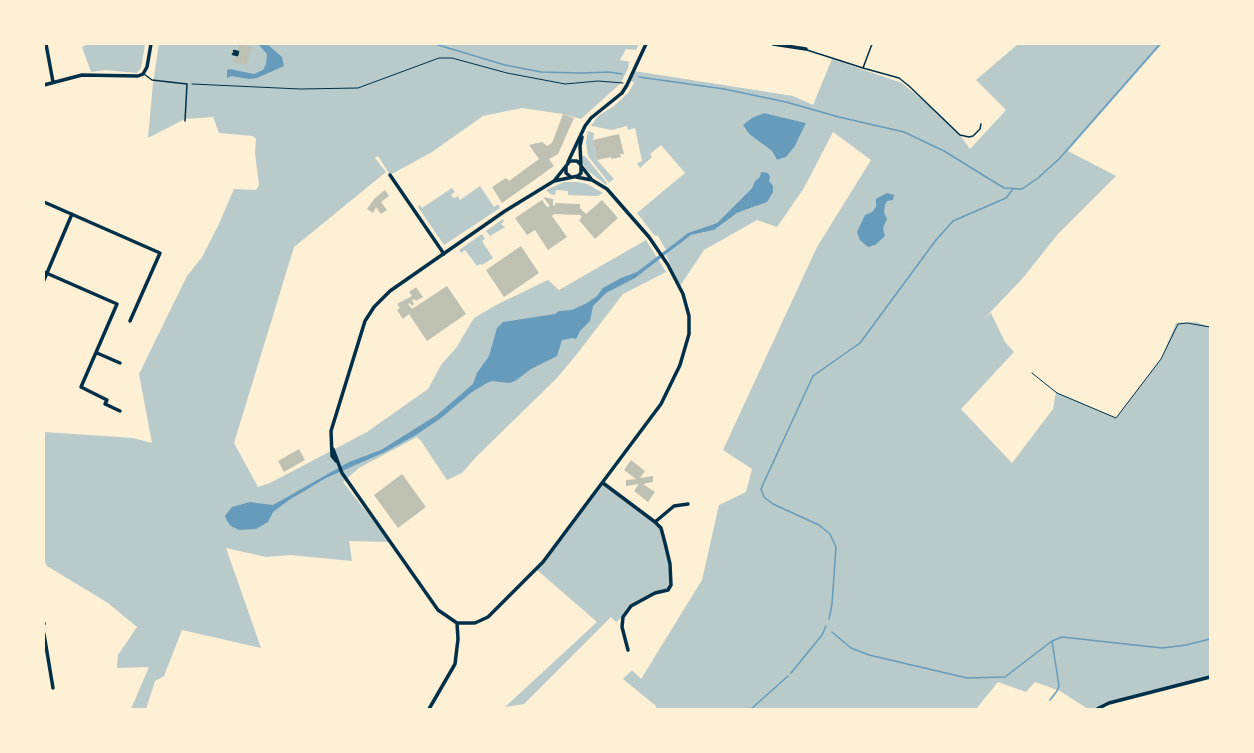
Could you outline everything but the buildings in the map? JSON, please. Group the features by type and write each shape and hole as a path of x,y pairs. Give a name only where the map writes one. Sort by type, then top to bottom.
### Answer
{"street":[{"path":"46,44 54,82"},
{"path":"44,85 82,75 114,74 138,76 143,74 147,67 151,44"},
{"path":"554,181 566,165 591,118 622,93 646,44"},
{"path":"773,44 806,49"},
{"path":"576,177 581,173 582,166 580,146 584,130"},
{"path":"566,165 574,160 582,166 592,180"},
{"path":"566,165 566,173 570,177"},
{"path":"390,175 444,254"},
{"path":"570,177 592,180 607,189 649,237 660,252 683,294 689,316 687,345 680,365 660,404 603,483 542,562 488,617 475,623 457,622 438,610 342,473 332,456 333,449 331,431 365,321 390,290 505,211 554,181 570,177"},
{"path":"44,202 160,253 130,321"},
{"path":"44,280 46,272 72,214"},
{"path":"46,272 117,304 81,387 107,400 106,404 120,411"},
{"path":"97,352 120,363"},
{"path":"603,483 662,528 670,564 671,585 668,590 654,593 631,606 623,617 622,627 628,650"},
{"path":"655,522 674,506 688,504"},
{"path":"429,709 455,664 458,639 457,622"},
{"path":"44,634 54,688"},
{"path":"1097,709 1109,703 1210,677"}],"lane":[{"path":"863,68 872,44"},
{"path":"806,49 899,78 960,135 969,137 973,136 980,129 981,124"},
{"path":"143,74 152,80 186,84 186,121"}],"path":[{"path":"186,84 300,89 358,88 440,58 452,58 506,73 559,83 575,84 613,82 627,85"},
{"path":"1032,373 1057,393 1116,418 1161,359 1178,324 1187,323 1210,327"}],"shaded area":[{"path":"87,44 145,44 141,68 137,73 105,70 91,72 82,47"},
{"path":"159,44 639,44 636,50 626,49 620,60 631,62 628,63 629,66 621,83 581,119 563,114 522,108 483,116 432,152 390,175 378,156 375,158 386,172 294,247 234,443 258,487 270,483 367,432 428,389 441,365 456,348 474,318 496,305 548,280 559,290 646,240 666,272 623,294 557,378 476,457 462,473 447,480 417,437 359,468 343,482 390,542 349,541 352,561 290,555 266,557 226,548 261,648 182,630 164,676 155,681 146,709 131,709 149,667 117,668 118,655 137,627 108,603 47,566 44,559 44,432 133,438 152,443 139,374 187,276 202,257 218,226 234,189 256,190 259,185 255,153 256,139 253,136 219,133 213,117 185,119 148,138 153,83"},
{"path":"1018,44 1162,44 1068,151 1116,176 1058,234 1022,279 984,319 991,313 1005,342 1014,352 961,409 1012,463 1053,409 1056,392 1116,418 1161,359 1176,323 1196,322 1210,327 1210,677 1109,703 1097,709 1088,709 1060,691 1035,682 1026,692 998,682 976,709 656,709 656,706 623,679 632,670 641,679 702,580 719,505 746,492 752,469 723,450 817,247 871,160 833,132 804,188 777,227 757,220 704,250 680,286 666,255 675,246 691,235 714,230 737,213 757,206 760,177 755,181 752,188 717,223 688,233 666,250 658,236 654,235 637,213 685,173 661,145 650,154 652,157 640,168 637,163 642,161 635,128 628,130 627,126 612,130 591,126 598,116 614,106 628,93 634,83 630,80 634,71 793,96 813,105 832,59 902,83 938,113 960,135 970,149 1006,110 976,80","holes":["764,113 806,123 795,146 777,160 772,151 749,134 743,125"]},
{"path":"588,131 594,133 593,140 597,160 614,179 609,183 588,156 586,142"},
{"path":"582,156 585,156 607,183 606,185 587,170 583,164"},
{"path":"564,182 578,182 587,184 603,193 597,196 568,195 568,191 556,190 555,195 550,194 546,190"},
{"path":"480,186 494,207 498,204 500,208 444,245 418,207 420,205 422,208 452,188 455,192 451,195 454,198 458,196 460,200"},
{"path":"503,219 504,221 501,224 505,227 490,236 486,231"},
{"path":"482,234 485,239 482,241 493,258 482,265 480,264 477,266 465,250 461,253 459,250"},
{"path":"603,483 661,528 671,578 668,590 655,593 631,606 623,617 616,622 611,617 524,704 505,707 597,622 536,569"}],"water":[{"path":"258,44 267,44 282,57 284,66 257,78 249,79 231,76 227,78 227,70 230,69 254,74 263,70 266,64 267,54"},
{"path":"764,113 806,123 795,146 786,157 777,160 772,151 749,134 743,125 752,118"},
{"path":"761,172 768,173 770,177 769,181 773,186 773,192 767,202 737,213 714,230 691,235 635,278 606,293 593,306 590,321 580,331 576,339 572,338 562,340 557,356 531,369 515,381 509,383 492,381 487,383 472,392 441,418 416,435 385,452 326,478 289,500 273,512 268,522 256,529 239,530 231,526 227,521 225,516 232,507 250,502 273,505 349,462 381,450 437,415 473,384 477,373 489,356 497,328 503,322 555,314 559,311 572,310 587,303 597,296 603,288 621,278 637,272 688,233 717,223 752,188 755,181 760,177"},
{"path":"887,193 894,195 893,200 887,201 885,205 884,212 887,219 883,228 885,236 875,245 868,247 860,240 857,232 865,215 872,212 876,207 876,199"}],"waterway":[{"path":"435,44 505,65 541,72 609,72 622,74"},
{"path":"639,77 724,89 786,102 839,117 904,132 944,151 1004,188 1022,189 1038,178 1059,159 1160,44"},
{"path":"829,619 832,604 836,547 830,534 819,525 773,504 764,497 761,489 813,376 860,343 936,240 953,221 1006,198 1013,189"},
{"path":"791,673 822,635 826,626"},
{"path":"832,632 851,648 869,655 967,678 1005,677 1052,641 1062,637 1162,648 1186,645 1210,639"},
{"path":"1050,700 1059,686 1052,641"},
{"path":"751,709 788,676"}]}
